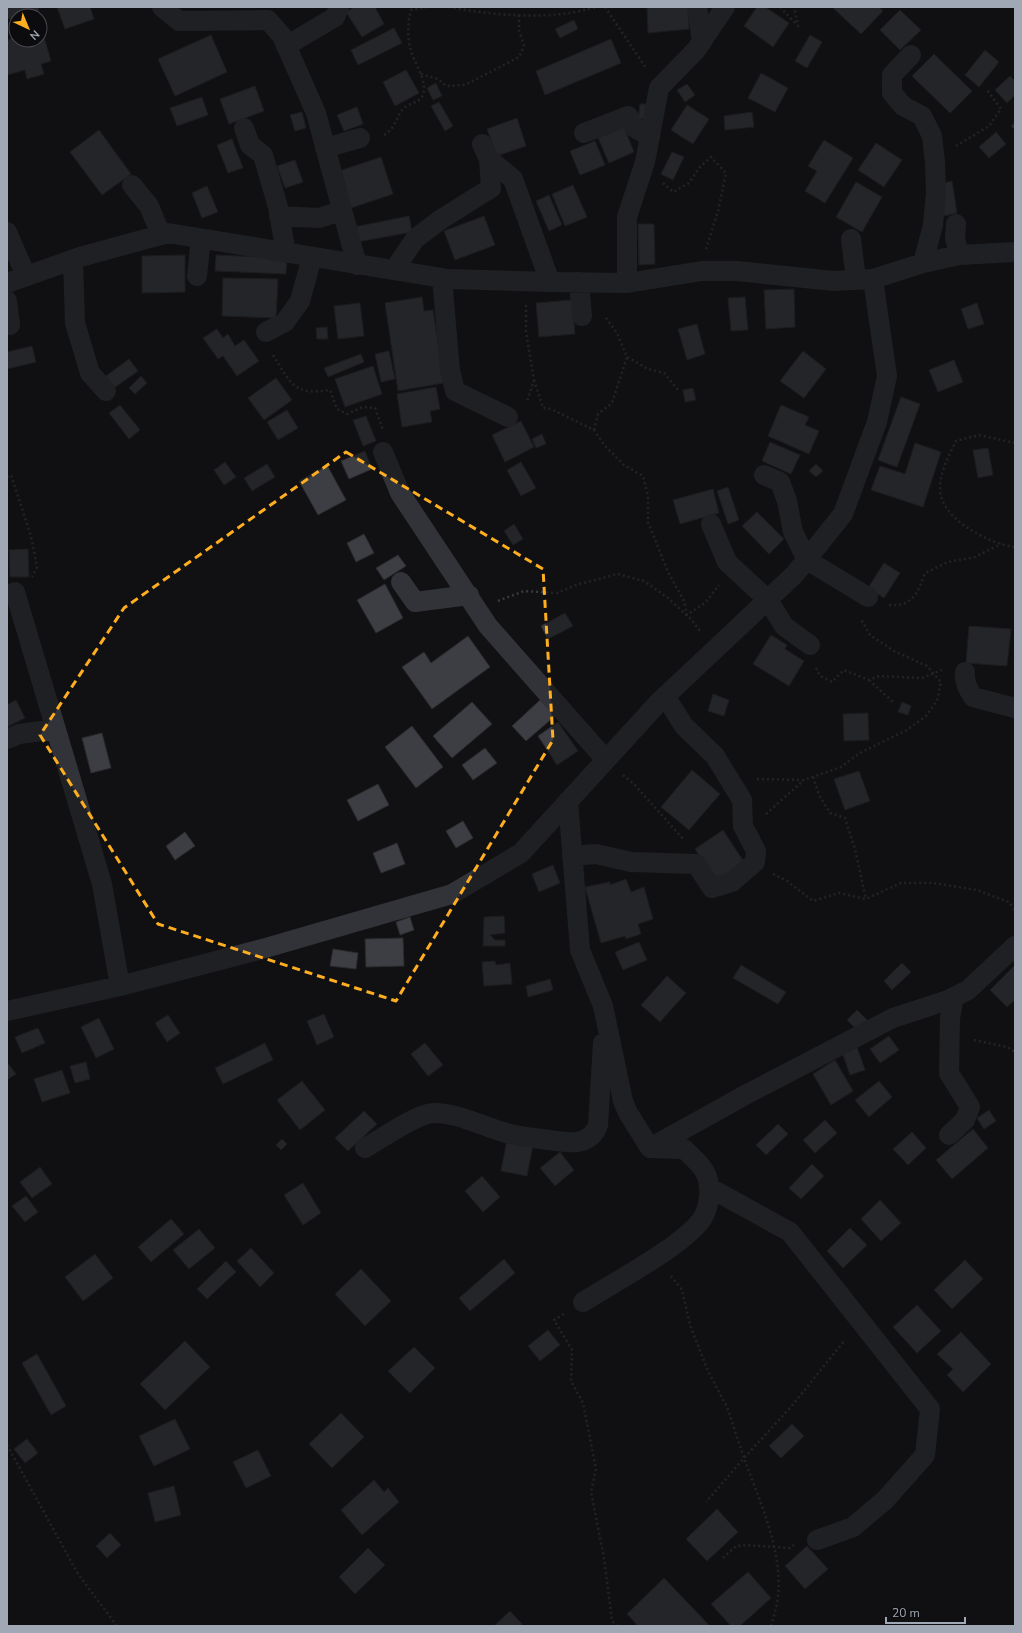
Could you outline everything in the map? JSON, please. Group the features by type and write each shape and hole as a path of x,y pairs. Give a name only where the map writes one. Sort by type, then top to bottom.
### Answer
{"street":[{"path":"162,7 179,21 262,13 282,36 316,113 341,211 357,265"},
{"path":"286,46 335,17 339,7"},
{"path":"697,7 702,42"},
{"path":"627,283 627,217 641,175 659,88 696,50 725,7"},
{"path":"911,55 892,75 892,93 903,106 922,116 932,136 936,193 933,225 923,263"},
{"path":"584,133 628,116 635,128 650,137"},
{"path":"244,128 250,145 263,155 271,179 280,216 286,253"},
{"path":"325,148 360,138"},
{"path":"394,270 415,239 440,220 491,188 486,152 514,179 550,282"},
{"path":"132,185 149,206 161,235"},
{"path":"280,216 320,218 341,211"},
{"path":"956,224 955,238 959,255"},
{"path":"7,232 26,276"},
{"path":"7,283 73,260 168,233 442,278 550,282 627,283 702,271 737,271 834,281 864,280 923,263 959,255 1015,252"},
{"path":"197,276 201,239"},
{"path":"7,1011 120,986 262,949 452,894 521,853 665,696 795,574 844,514 877,422 887,376 864,280 850,239"},
{"path":"266,332 285,322 300,301 312,257"},
{"path":"73,260 75,323 90,373 106,391"},
{"path":"442,278 450,370 455,391 508,417"},
{"path":"579,282 582,316"},
{"path":"7,301 10,325"},
{"path":"383,452 400,493 488,626 606,760"},
{"path":"764,475 780,482 787,501 793,532 807,560 868,596"},
{"path":"711,524 727,562 768,600 784,626 810,645"},
{"path":"401,582 415,602 472,600"},
{"path":"15,592 102,884 120,986"},
{"path":"965,672 968,688 973,697 1015,708"},
{"path":"572,856 596,854 631,862 696,864 712,888 732,882 755,862 756,851 743,826 742,800 715,756 684,726 665,696"},
{"path":"7,739 19,734 56,729"},
{"path":"365,1148 419,1117 432,1113 450,1116 511,1134 571,1143 590,1138 596,1133 598,1125 603,1060 602,1010 580,950 568,801"},
{"path":"650,1148 747,1094 893,1018 954,997 968,990 1015,946"},
{"path":"580,950 603,1006 623,1101 628,1113 650,1148"},
{"path":"949,1135 965,1120 970,1107 957,1090 949,1074 950,1029 954,997"},
{"path":"583,1302 658,1256 689,1233 702,1219 707,1206 710,1188 705,1172 699,1163 684,1150 650,1148"},
{"path":"710,1188 790,1232 930,1409 925,1455 885,1500 853,1527 817,1540"}],"path":[{"path":"360,138 369,135 384,135 394,126 404,108 421,98 424,92 421,74 410,48 408,23 410,8 430,7"},
{"path":"449,7 470,11 519,15 562,14 598,7"},
{"path":"605,7 659,88"},
{"path":"780,7 798,26 794,7"},
{"path":"421,74 438,79 446,86 464,85 519,56 524,46 519,30 519,15"},
{"path":"932,136 940,137 954,148 989,126 1001,108 987,90"},
{"path":"641,175 650,176 673,192 690,183 699,168 711,157 726,173 718,211 707,244 702,271"},
{"path":"525,281 526,332 534,380 543,408 551,409 594,430 605,446 624,465 643,476 648,496 648,522 668,572 684,600 687,615"},
{"path":"582,316 602,313 617,333 627,357 648,369 664,373 679,391"},
{"path":"266,332 266,343 290,382 302,390 314,392 330,390 337,409 347,414 363,407 375,408 384,429 383,452"},
{"path":"594,430 598,414 612,403 627,357"},
{"path":"508,417 519,411 528,401 534,380"},
{"path":"1015,443 979,435 956,441 947,460 940,488 946,508 959,521 977,535 1001,544 1015,547"},
{"path":"7,477 11,475 24,508 32,536 37,567 30,582 15,592"},
{"path":"868,596 880,604 899,606 917,595 926,574 948,562 975,557 1001,544"},
{"path":"687,615 706,602 719,584 727,562"},
{"path":"472,600 498,601 524,591 557,593 578,584 618,574 644,581 668,598 687,615 715,649"},
{"path":"726,775 769,780 804,780 841,767 860,753 907,730 926,716 937,702 941,682 927,666 894,651 870,635 858,614 852,586"},
{"path":"810,645 813,664 820,676 832,682 844,670 869,680 894,703"},
{"path":"869,680 878,676 922,678 933,673"},
{"path":"606,760 634,784 686,842 696,864"},
{"path":"812,777 819,795 830,813 845,818 855,849 866,899"},
{"path":"746,831 795,790 804,780"},
{"path":"755,862 770,873 787,881 812,902 839,893 866,899 901,883 933,883 977,890 1009,902 1015,911"},
{"path":"950,1029 972,1040 1007,1047 1015,1052"},
{"path":"658,1256 682,1290 690,1325 708,1371 727,1407 760,1503 776,1556 778,1595 772,1626"},
{"path":"583,1302 554,1320 572,1350 570,1381 583,1403 596,1469 591,1492 604,1558 612,1621 617,1626"},
{"path":"706,1502 790,1408 861,1320"},
{"path":"7,1445 78,1574 117,1626"},
{"path":"723,1558 736,1546 773,1546 790,1548 802,1537 817,1540"}],"highlighted area":[{"path":"346,452 543,569 553,740 396,1001 158,924 40,735 124,608"}],"building":[{"path":"7,7 38,7 8,8 7,19"},
{"path":"57,7 90,7 94,19 65,29"},
{"path":"354,7 375,7 384,24 362,37 346,12"},
{"path":"647,7 688,7 689,29 648,33"},
{"path":"757,7 765,7 789,23 773,47 744,26"},
{"path":"832,7 879,7 883,11 861,34"},
{"path":"900,10 921,30 900,50 880,30"},
{"path":"574,20 578,29 560,38 555,29"},
{"path":"394,28 402,43 358,65 351,50"},
{"path":"211,35 227,72 175,96 158,59"},
{"path":"810,35 822,42 807,68 795,61"},
{"path":"611,39 621,63 545,95 536,71"},
{"path":"7,40 8,48 47,48 51,61 41,64 44,74 27,79 25,70 7,75"},
{"path":"985,50 999,62 979,87 965,75"},
{"path":"934,54 972,91 950,113 912,76"},
{"path":"406,70 419,93 395,106 383,82"},
{"path":"761,73 788,88 775,112 748,98"},
{"path":"1010,76 1015,81 1015,95 1007,103 995,90"},
{"path":"436,83 442,96 433,100 427,88"},
{"path":"687,84 695,95 685,102 677,90"},
{"path":"255,86 264,111 229,124 220,99"},
{"path":"202,97 208,115 177,126 170,108"},
{"path":"439,102 453,126 445,131 431,106"},
{"path":"640,104 648,104 647,119 638,119"},
{"path":"687,105 709,119 693,144 671,130"},
{"path":"357,107 363,124 344,131 337,115"},
{"path":"302,112 306,128 295,131 290,115"},
{"path":"752,112 754,127 725,130 724,116"},
{"path":"517,118 526,146 497,156 487,129"},
{"path":"1015,122 1015,130 1011,126"},
{"path":"624,127 634,152 609,163 598,138"},
{"path":"99,130 131,174 102,195 70,152"},
{"path":"996,132 1006,144 989,158 979,147"},
{"path":"232,139 243,168 228,173 217,145"},
{"path":"824,140 853,158 825,203 805,191 817,171 808,166"},
{"path":"595,141 605,165 580,175 570,151"},
{"path":"876,143 902,160 884,187 858,170"},
{"path":"672,152 684,157 673,180 661,174"},
{"path":"381,157 393,194 351,208 339,171"},
{"path":"295,160 303,182 285,188 277,166"},
{"path":"952,181 957,213 944,216 939,184"},
{"path":"856,182 882,197 862,232 836,217"},
{"path":"573,185 587,217 565,226 552,194"},
{"path":"207,186 218,212 202,218 192,193"},
{"path":"549,195 562,225 549,231 536,201"},
{"path":"409,216 412,232 357,242 354,227"},
{"path":"484,216 495,245 455,260 444,231"},
{"path":"638,224 654,224 655,264 639,265"},
{"path":"185,255 185,292 142,293 142,256"},
{"path":"216,255 287,258 286,274 215,271"},
{"path":"223,278 278,279 276,318 222,316"},
{"path":"794,289 795,327 766,329 764,290"},
{"path":"422,297 424,311 433,310 444,383 398,391 385,303"},
{"path":"745,297 748,330 731,331 728,298"},
{"path":"572,300 575,334 539,337 536,303"},
{"path":"360,303 364,336 338,339 334,306"},
{"path":"977,303 984,324 968,329 961,309"},
{"path":"697,324 705,354 687,360 678,329"},
{"path":"327,327 328,339 317,339 316,328"},
{"path":"217,329 223,338 228,334 235,346 244,340 259,361 237,376 223,356 218,359 203,338"},
{"path":"32,346 36,362 7,369 7,352"},
{"path":"389,351 395,379 381,382 375,354"},
{"path":"803,351 826,369 804,398 780,381"},
{"path":"361,354 364,362 328,377 324,368"},
{"path":"129,359 138,371 114,388 106,376"},
{"path":"954,360 963,382 938,392 929,370"},
{"path":"373,366 382,394 345,407 335,379"},
{"path":"141,376 147,383 135,394 129,388"},
{"path":"276,378 292,400 264,420 248,398"},
{"path":"436,387 440,409 430,411 432,422 402,427 397,394"},
{"path":"693,388 696,400 685,402 683,390"},
{"path":"901,397 920,404 897,467 878,460"},
{"path":"120,405 140,430 129,439 109,413"},
{"path":"781,405 809,417 805,425 819,431 809,454 768,436"},
{"path":"287,410 298,428 278,440 267,422"},
{"path":"366,416 376,441 363,446 353,420"},
{"path":"521,421 534,447 505,462 492,435"},
{"path":"542,434 546,444 536,448 532,439"},
{"path":"770,442 800,455 791,474 762,461"},
{"path":"915,443 941,452 923,507 871,490 880,466 905,474"},
{"path":"988,448 993,475 978,478 973,450"},
{"path":"365,451 372,469 349,479 341,461"},
{"path":"225,462 236,477 224,485 214,470"},
{"path":"521,462 536,488 521,496 507,470"},
{"path":"267,464 275,477 252,491 244,478"},
{"path":"816,464 823,471 816,477 809,471"},
{"path":"327,465 346,500 318,515 299,481"},
{"path":"728,487 739,520 728,524 717,491"},
{"path":"713,489 719,513 680,524 673,500"},
{"path":"757,512 784,539 769,554 742,526"},
{"path":"514,524 523,539 513,545 504,531"},
{"path":"364,534 374,553 356,562 347,543"},
{"path":"28,549 29,577 10,577 9,550"},
{"path":"398,555 406,566 384,580 376,568"},
{"path":"884,563 900,573 884,598 868,588"},
{"path":"385,584 403,618 376,633 357,600"},
{"path":"565,613 573,626 548,639 541,626"},
{"path":"969,626 1011,629 1007,666 966,663"},
{"path":"771,635 787,645 785,649 804,661 789,686 753,664"},
{"path":"468,636 490,667 432,709 402,667 424,652 431,663"},
{"path":"713,694 729,700 724,716 708,711"},
{"path":"16,700 25,718 7,727 7,705"},
{"path":"540,700 555,716 526,741 512,726"},
{"path":"472,702 492,724 452,758 433,736"},
{"path":"902,702 911,706 908,715 898,712"},
{"path":"868,713 869,740 844,741 843,714"},
{"path":"558,722 578,751 557,765 538,736"},
{"path":"412,726 443,767 416,788 385,747"},
{"path":"102,733 111,768 91,773 82,738"},
{"path":"485,748 497,763 473,780 462,765"},
{"path":"692,770 720,794 689,830 661,807"},
{"path":"859,771 870,801 845,810 834,779"},
{"path":"378,784 389,805 358,821 347,800"},
{"path":"463,821 473,838 456,848 446,831"},
{"path":"723,830 744,862 716,881 695,849"},
{"path":"185,832 195,846 175,860 166,846"},
{"path":"397,843 405,864 381,873 373,853"},
{"path":"553,865 560,883 539,892 532,874"},
{"path":"626,879 631,892 644,887 653,919 638,924 641,934 626,939 625,936 601,943 585,887 610,882 610,885"},
{"path":"504,916 505,933 490,935 495,940 505,940 505,946 483,946 484,917"},
{"path":"410,917 414,930 400,935 396,922"},
{"path":"403,938 404,966 366,967 365,939"},
{"path":"639,942 647,960 623,970 615,952"},
{"path":"333,949 358,953 356,969 330,966"},
{"path":"495,961 496,965 510,963 512,984 484,986 482,962"},
{"path":"902,963 911,972 892,990 884,981"},
{"path":"741,965 786,992 778,1004 733,978"},
{"path":"1015,965 1015,1000 1007,1007 990,990"},
{"path":"667,976 686,993 660,1022 641,1005"},
{"path":"550,979 553,990 528,997 526,986"},
{"path":"857,1010 868,1021 858,1031 847,1020"},
{"path":"324,1014 334,1037 317,1045 307,1021"},
{"path":"168,1015 180,1033 167,1042 155,1023"},
{"path":"99,1018 114,1049 96,1058 81,1027"},
{"path":"38,1028 45,1043 22,1053 15,1037"},
{"path":"889,1036 899,1050 880,1063 870,1049"},
{"path":"265,1043 273,1060 223,1084 215,1068"},
{"path":"425,1043 443,1065 428,1076 411,1054"},
{"path":"857,1047 865,1070 850,1075 842,1052"},
{"path":"835,1060 853,1091 831,1105 813,1074"},
{"path":"7,1062 16,1074 7,1080"},
{"path":"86,1062 90,1079 75,1083 70,1066"},
{"path":"62,1070 70,1093 42,1102 34,1079"},
{"path":"302,1081 325,1110 300,1130 277,1100"},
{"path":"879,1081 892,1097 869,1117 855,1100"},
{"path":"989,1110 996,1121 984,1129 977,1118"},
{"path":"364,1111 377,1124 348,1151 335,1138"},
{"path":"825,1120 837,1133 815,1153 803,1140"},
{"path":"778,1124 788,1134 766,1155 756,1145"},
{"path":"973,1129 988,1148 952,1179 936,1160"},
{"path":"912,1132 926,1148 908,1165 893,1149"},
{"path":"282,1139 287,1144 281,1150 276,1145"},
{"path":"507,1140 533,1145 527,1176 501,1171"},
{"path":"560,1152 574,1170 555,1186 540,1168"},
{"path":"812,1164 824,1176 801,1199 789,1188"},
{"path":"40,1167 52,1184 32,1198 20,1182"},
{"path":"482,1176 500,1197 483,1212 465,1191"},
{"path":"303,1183 321,1213 303,1225 284,1195"},
{"path":"26,1196 38,1212 25,1222 12,1206"},
{"path":"880,1200 901,1223 881,1241 861,1219"},
{"path":"171,1219 184,1234 151,1262 138,1247"},
{"path":"850,1228 867,1245 843,1268 827,1251"},
{"path":"199,1229 215,1248 189,1269 173,1250"},
{"path":"251,1248 274,1273 260,1287 237,1261"},
{"path":"95,1254 113,1278 83,1301 65,1277"},
{"path":"504,1259 515,1273 470,1311 459,1298"},
{"path":"965,1260 983,1279 952,1309 934,1290"},
{"path":"226,1261 236,1272 207,1299 197,1289"},
{"path":"361,1269 391,1301 365,1326 335,1294"},
{"path":"917,1305 941,1331 917,1353 893,1327"},
{"path":"548,1330 560,1345 540,1361 528,1346"},
{"path":"961,1332 991,1364 963,1392 947,1375 953,1369 937,1354"},
{"path":"185,1341 210,1367 165,1410 140,1384"},
{"path":"414,1347 435,1368 410,1393 388,1371"},
{"path":"37,1354 66,1406 51,1415 22,1363"},
{"path":"341,1413 364,1437 332,1468 309,1444"},
{"path":"175,1419 190,1449 154,1466 139,1436"},
{"path":"792,1424 804,1436 781,1458 769,1446"},
{"path":"27,1439 38,1453 25,1463 14,1449"},
{"path":"258,1450 271,1476 246,1488 233,1462"},
{"path":"374,1480 384,1492 388,1488 399,1502 362,1535 341,1510"},
{"path":"174,1486 181,1515 155,1522 148,1493"},
{"path":"717,1509 738,1532 707,1561 686,1539"},
{"path":"110,1533 121,1545 107,1558 96,1546"},
{"path":"807,1546 828,1569 805,1589 785,1566"},
{"path":"368,1548 385,1565 355,1594 339,1577"},
{"path":"748,1572 771,1598 740,1626 731,1626 711,1604"},
{"path":"664,1578 710,1626 638,1626 627,1614"},
{"path":"510,1611 522,1624 521,1626 494,1626"}]}
